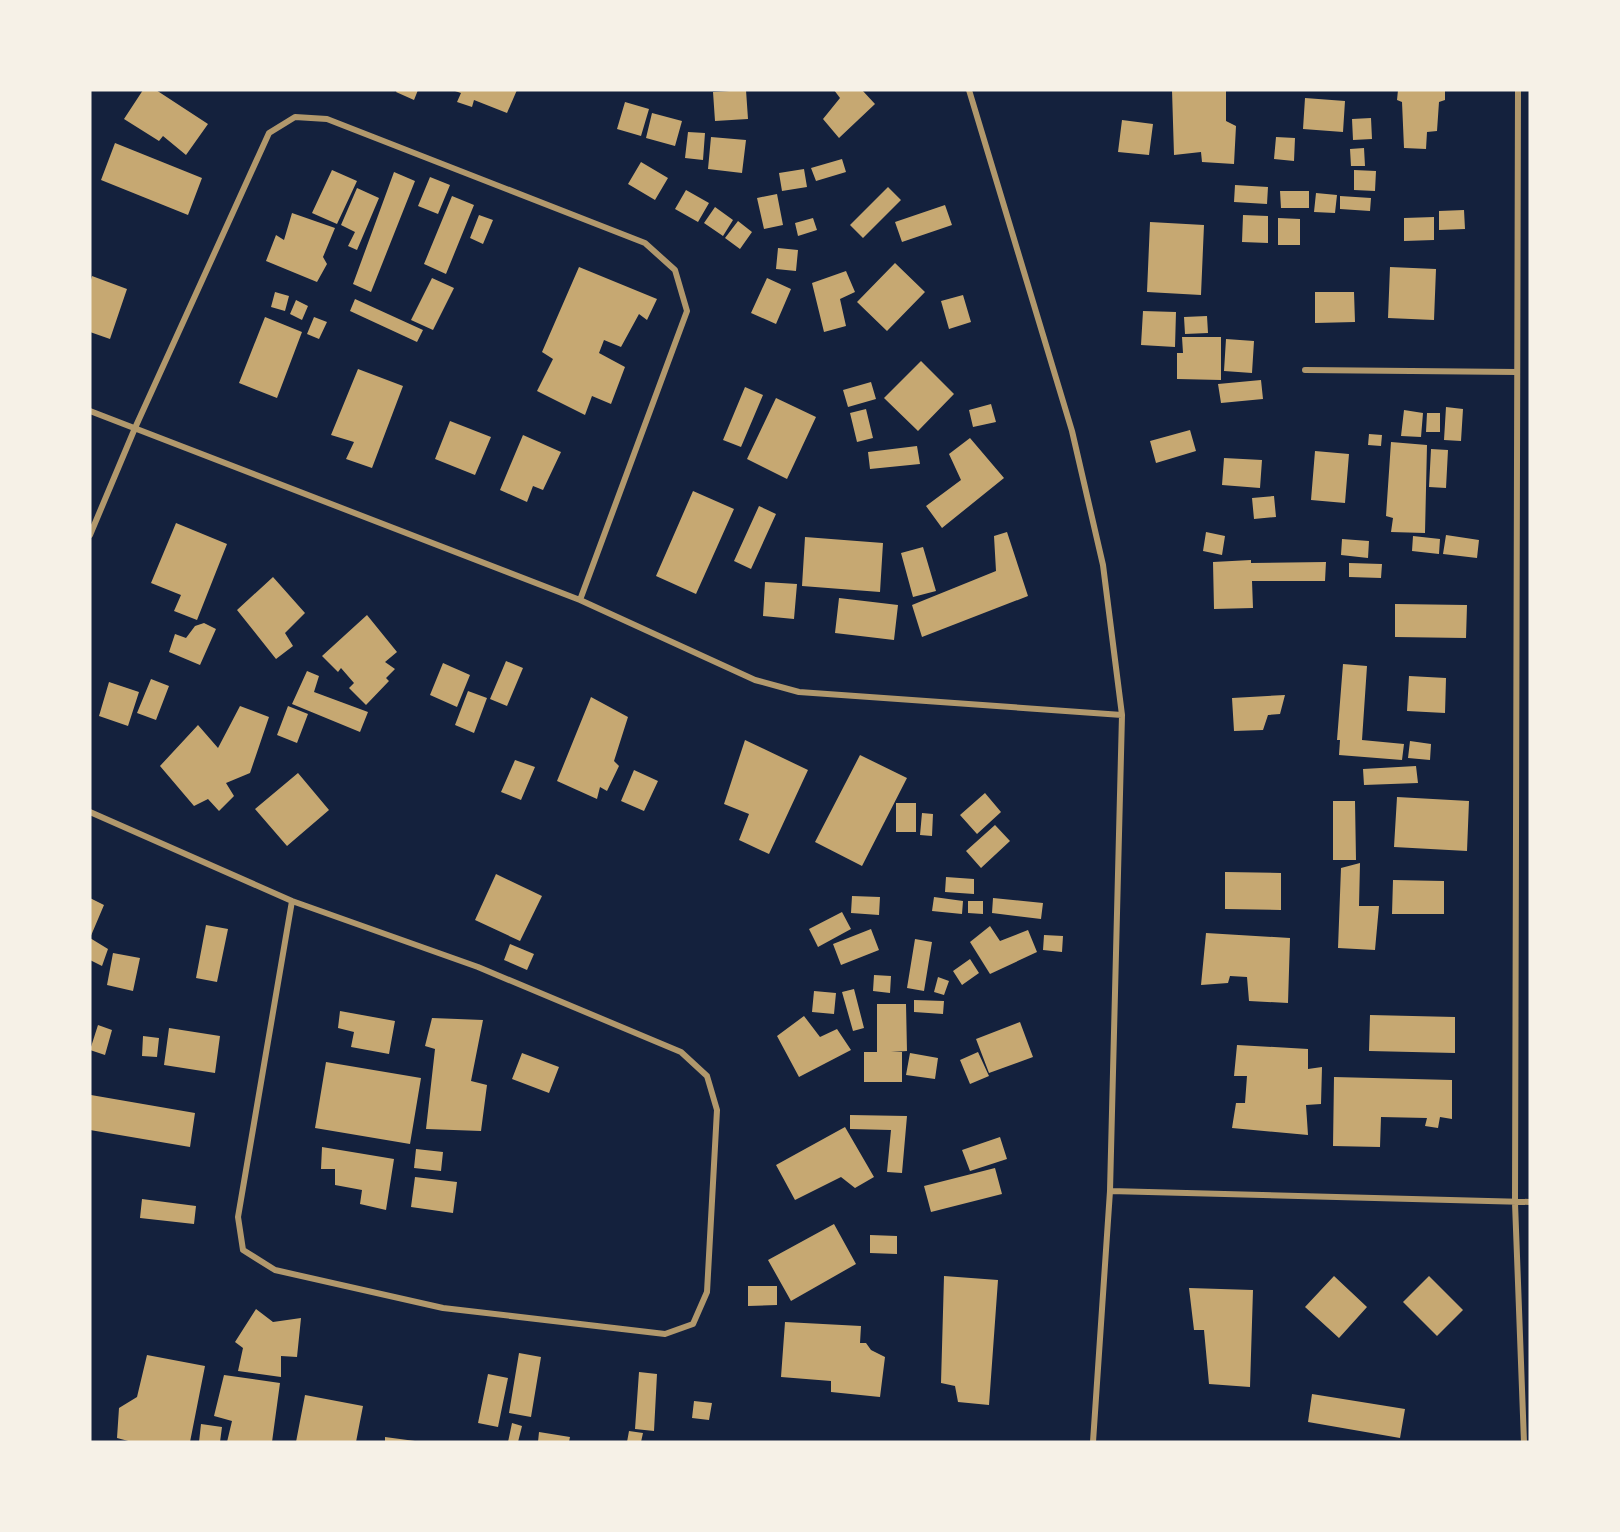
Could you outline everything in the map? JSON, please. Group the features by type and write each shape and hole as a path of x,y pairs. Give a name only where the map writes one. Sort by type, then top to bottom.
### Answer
{"street":[{"path":"969,90 1072,432 1103,565 1122,716 1110,1191 1093,1442"},
{"path":"1518,90 1515,1203 1524,1442"},
{"path":"90,535 135,428 269,133 295,117 327,119 645,243 675,270 687,311 580,600"},
{"path":"1305,370 1517,372"},
{"path":"90,411 580,600 755,680 800,693 1122,716"},
{"path":"90,812 292,901 477,967 681,1052 707,1076 717,1110 706,1292 693,1324 665,1334 443,1308 275,1270 243,1250 238,1217 292,901"},
{"path":"1110,1191 1530,1202"}],"building":[{"path":"143,90 156,90 208,124 186,155 163,136 159,141 124,119"},
{"path":"397,90 418,90 414,100 396,92"},
{"path":"452,90 517,90 507,113 474,100 472,107 457,102 461,93"},
{"path":"746,90 748,119 715,121 713,92"},
{"path":"834,90 862,90 875,104 839,138 823,119 840,98"},
{"path":"1172,90 1226,90 1226,121 1236,126 1234,164 1202,162 1201,152 1174,155"},
{"path":"1398,90 1445,90 1445,100 1439,102 1437,131 1427,132 1426,149 1404,148 1402,102 1397,100"},
{"path":"1305,98 1345,101 1343,132 1303,129"},
{"path":"625,102 649,109 641,136 617,129"},
{"path":"652,113 682,121 675,146 646,138"},
{"path":"1371,118 1372,139 1353,140 1352,119"},
{"path":"1122,120 1153,124 1149,155 1118,152"},
{"path":"688,132 705,133 703,160 685,158"},
{"path":"711,137 746,140 742,173 708,169"},
{"path":"1276,137 1295,138 1294,161 1274,159"},
{"path":"115,143 202,178 188,215 101,180"},
{"path":"1364,148 1365,166 1351,166 1350,149"},
{"path":"842,159 846,172 816,181 811,168"},
{"path":"641,162 668,178 655,200 628,184"},
{"path":"804,169 807,187 782,191 779,173"},
{"path":"332,170 357,181 337,224 312,213"},
{"path":"1354,170 1376,171 1375,191 1354,190"},
{"path":"394,172 415,181 371,292 353,284"},
{"path":"430,177 450,185 438,214 418,206"},
{"path":"1235,185 1268,187 1267,204 1234,202"},
{"path":"888,187 901,200 863,238 850,225"},
{"path":"357,188 379,198 357,250 348,246 355,232 341,225"},
{"path":"686,190 709,203 698,222 675,209"},
{"path":"1280,191 1309,191 1309,208 1281,208"},
{"path":"1316,193 1337,195 1335,213 1314,212"},
{"path":"777,194 783,225 764,229 757,198"},
{"path":"452,196 474,205 446,274 424,264"},
{"path":"1340,196 1371,198 1370,211 1340,209"},
{"path":"945,205 952,225 902,242 895,222"},
{"path":"715,207 733,220 723,236 704,223"},
{"path":"1464,210 1465,229 1439,230 1439,211"},
{"path":"292,213 335,228 323,257 327,264 317,282 266,261 276,235 284,240"},
{"path":"479,215 493,220 483,244 470,238"},
{"path":"1243,215 1268,216 1268,243 1242,242"},
{"path":"1434,217 1434,240 1404,241 1404,218"},
{"path":"813,218 817,230 798,236 795,223"},
{"path":"1278,218 1300,219 1300,245 1278,245"},
{"path":"738,221 752,232 740,249 725,238"},
{"path":"1150,222 1204,225 1201,295 1147,292"},
{"path":"778,248 798,250 796,271 776,269"},
{"path":"895,263 925,292 887,331 857,302"},
{"path":"579,267 657,299 647,320 639,314 621,347 604,340 599,353 625,367 611,404 592,396 585,415 537,391 553,359 542,352"},
{"path":"1390,267 1436,269 1434,320 1388,318"},
{"path":"846,271 855,292 840,299 846,326 824,332 812,283"},
{"path":"92,276 127,289 110,339 90,332"},
{"path":"432,278 454,288 433,330 411,320"},
{"path":"767,278 791,289 776,324 751,313"},
{"path":"275,292 289,296 285,311 271,307"},
{"path":"1315,292 1354,292 1355,322 1315,323"},
{"path":"963,295 971,322 949,329 941,301"},
{"path":"355,299 423,330 417,342 350,311"},
{"path":"296,300 308,306 302,320 290,314"},
{"path":"1143,311 1176,312 1175,347 1141,345"},
{"path":"1207,316 1208,333 1185,334 1184,317"},
{"path":"265,317 302,332 277,398 239,383"},
{"path":"314,317 327,322 319,339 307,334"},
{"path":"1182,337 1221,337 1221,380 1177,379 1177,353 1183,353"},
{"path":"1226,339 1254,341 1252,373 1224,371"},
{"path":"921,361 954,394 918,431 884,398"},
{"path":"358,369 403,386 372,468 346,459 354,442 331,435"},
{"path":"1261,380 1263,399 1221,403 1218,384"},
{"path":"871,382 876,399 848,407 843,390"},
{"path":"745,387 763,395 741,447 723,440"},
{"path":"776,398 816,417 787,479 747,459"},
{"path":"991,404 996,422 973,427 969,410"},
{"path":"1446,407 1463,409 1461,441 1444,440"},
{"path":"866,409 873,438 857,442 850,413"},
{"path":"1404,410 1423,413 1421,437 1401,436"},
{"path":"1427,413 1440,413 1440,432 1426,432"},
{"path":"450,421 491,437 475,475 435,459"},
{"path":"1190,430 1196,451 1156,463 1150,441"},
{"path":"1369,434 1382,435 1381,446 1368,445"},
{"path":"523,435 561,452 543,490 533,486 527,502 500,490"},
{"path":"970,438 1004,478 942,528 926,506 961,480 949,454"},
{"path":"1391,442 1427,445 1425,533 1391,532 1393,518 1386,516"},
{"path":"917,446 920,464 870,469 868,452"},
{"path":"1431,449 1448,450 1446,488 1429,487"},
{"path":"1315,451 1349,454 1345,503 1311,500"},
{"path":"1224,458 1262,460 1260,488 1222,485"},
{"path":"693,491 734,509 696,594 656,576"},
{"path":"1274,496 1276,517 1254,519 1252,498"},
{"path":"759,506 776,514 751,569 734,561"},
{"path":"176,523 227,544 197,620 174,611 181,595 151,583"},
{"path":"1007,532 1028,596 922,637 912,605 996,571 994,536"},
{"path":"1206,532 1225,536 1222,555 1203,551"},
{"path":"1446,535 1479,540 1477,558 1443,554"},
{"path":"1413,536 1440,539 1439,554 1412,551"},
{"path":"805,537 883,543 880,592 802,586"},
{"path":"1342,539 1369,541 1368,558 1341,555"},
{"path":"923,547 936,591 913,597 901,553"},
{"path":"1251,560 1251,563 1326,562 1325,581 1252,581 1253,608 1214,609 1213,562"},
{"path":"1349,563 1382,564 1381,578 1349,577"},
{"path":"273,577 305,613 285,633 293,646 276,659 237,610"},
{"path":"765,582 797,584 794,619 763,616"},
{"path":"839,598 898,605 894,640 835,633"},
{"path":"1395,604 1467,605 1466,638 1395,637"},
{"path":"367,615 397,652 385,662 395,669 386,678 389,681 366,705 349,688 354,683 341,668 338,672 322,656"},
{"path":"204,623 216,629 200,665 169,652 175,634 186,638 195,626"},
{"path":"506,661 523,668 507,706 490,699"},
{"path":"443,663 470,675 457,707 430,695"},
{"path":"1343,664 1367,666 1362,740 1404,744 1402,760 1339,755 1340,740 1337,740"},
{"path":"307,671 319,676 314,692 368,712 360,732 292,704"},
{"path":"1409,676 1446,678 1445,713 1407,711"},
{"path":"151,679 169,686 156,720 137,713"},
{"path":"109,682 139,692 128,726 99,716"},
{"path":"468,691 487,698 474,733 455,725"},
{"path":"1285,695 1280,714 1268,715 1263,730 1234,731 1232,698"},
{"path":"591,697 628,717 614,761 619,766 607,791 600,787 597,799 557,781"},
{"path":"240,706 269,717 250,773 226,783 234,796 219,811 208,799 194,806 160,766 198,725 218,748"},
{"path":"288,706 308,714 297,743 277,735"},
{"path":"745,740 808,770 769,854 739,840 749,814 724,804"},
{"path":"1410,741 1431,744 1430,760 1408,758"},
{"path":"860,755 907,778 862,866 815,842"},
{"path":"515,760 535,767 521,800 501,792"},
{"path":"1416,766 1418,783 1364,785 1363,769"},
{"path":"634,770 658,781 644,811 621,801"},
{"path":"298,773 329,810 287,846 255,809"},
{"path":"985,793 1001,812 977,834 960,815"},
{"path":"1397,797 1469,801 1467,851 1394,847"},
{"path":"1333,801 1355,801 1356,860 1333,860"},
{"path":"896,803 916,803 916,832 896,832"},
{"path":"922,813 933,814 932,836 920,835"},
{"path":"995,825 1010,841 981,868 966,851"},
{"path":"1360,863 1359,906 1379,906 1375,950 1338,948 1341,868"},
{"path":"1225,872 1281,873 1281,910 1225,909"},
{"path":"496,874 542,896 520,941 475,920"},
{"path":"946,877 974,879 974,894 945,892"},
{"path":"1393,880 1444,881 1444,914 1392,914"},
{"path":"852,896 880,897 879,915 851,913"},
{"path":"934,897 963,901 962,914 932,911"},
{"path":"90,898 104,905 90,938"},
{"path":"993,898 1043,903 1041,919 992,913"},
{"path":"968,901 983,901 983,914 968,913"},
{"path":"842,912 851,929 818,947 809,929"},
{"path":"206,925 228,929 217,982 196,978"},
{"path":"990,926 1000,941 1028,930 1037,952 990,974 970,942"},
{"path":"871,929 879,950 841,965 833,944"},
{"path":"1206,933 1290,938 1288,1003 1249,1001 1247,977 1230,976 1228,983 1201,985"},
{"path":"1044,935 1063,936 1062,952 1043,950"},
{"path":"90,938 108,949 102,966 90,960"},
{"path":"915,939 932,942 924,991 907,988"},
{"path":"510,944 534,954 527,970 504,960"},
{"path":"113,953 140,958 133,991 107,985"},
{"path":"970,959 979,973 962,985 953,971"},
{"path":"874,975 891,976 890,993 873,991"},
{"path":"938,977 949,981 944,995 934,992"},
{"path":"854,989 864,1028 853,1031 842,992"},
{"path":"814,991 836,993 834,1014 812,1012"},
{"path":"914,1000 944,1001 943,1014 914,1012"},
{"path":"877,1004 906,1004 907,1051 891,1052 902,1052 902,1082 864,1082 864,1052 877,1052"},
{"path":"340,1011 395,1021 389,1054 351,1047 354,1032 338,1028"},
{"path":"1370,1015 1455,1017 1455,1053 1369,1051"},
{"path":"804,1016 820,1037 837,1029 851,1050 799,1077 777,1036"},
{"path":"432,1018 483,1020 471,1081 487,1085 481,1131 426,1129 435,1049 425,1046"},
{"path":"1020,1022 1033,1057 989,1073 976,1039"},
{"path":"98,1025 112,1030 105,1055 90,1050"},
{"path":"169,1028 220,1036 215,1073 164,1065"},
{"path":"143,1036 159,1038 157,1057 142,1056"},
{"path":"1237,1045 1308,1049 1308,1069 1322,1067 1321,1104 1306,1105 1308,1135 1232,1128 1236,1103 1245,1103 1247,1076 1234,1076"},
{"path":"978,1052 989,1076 970,1084 960,1060"},
{"path":"522,1053 559,1067 549,1093 512,1079"},
{"path":"910,1053 938,1058 935,1079 906,1075"},
{"path":"326,1062 421,1078 410,1144 315,1128"},
{"path":"1334,1077 1452,1080 1452,1119 1440,1117 1438,1128 1425,1126 1427,1118 1381,1117 1380,1147 1333,1146"},
{"path":"91,1095 195,1113 190,1147 90,1130"},
{"path":"850,1115 907,1116 902,1173 887,1172 891,1130 850,1129"},
{"path":"845,1127 874,1177 855,1188 841,1177 795,1200 776,1165"},
{"path":"1000,1137 1007,1159 970,1171 962,1150"},
{"path":"322,1147 394,1159 386,1210 360,1204 362,1190 335,1185 335,1169 321,1169"},
{"path":"416,1149 443,1152 441,1171 414,1168"},
{"path":"995,1168 1002,1194 931,1212 924,1186"},
{"path":"415,1177 457,1182 453,1213 411,1207"},
{"path":"142,1199 196,1206 194,1224 140,1218"},
{"path":"834,1224 856,1264 791,1301 768,1260"},
{"path":"870,1235 897,1236 897,1254 870,1253"},
{"path":"944,1276 998,1280 989,1405 958,1402 955,1386 941,1383"},
{"path":"1334,1276 1367,1307 1339,1338 1305,1307"},
{"path":"1429,1276 1463,1310 1437,1336 1403,1302"},
{"path":"748,1286 777,1286 777,1305 748,1306"},
{"path":"1189,1288 1253,1290 1250,1387 1209,1384 1204,1330 1194,1330"},
{"path":"256,1309 273,1322 301,1318 297,1357 281,1356 281,1377 238,1371 243,1348 235,1342"},
{"path":"785,1322 861,1326 860,1343 866,1343 871,1350 885,1357 880,1397 831,1392 831,1381 781,1377"},
{"path":"519,1353 541,1357 531,1417 509,1413"},
{"path":"147,1355 205,1366 190,1442 132,1442 117,1438 119,1408 137,1397"},
{"path":"639,1372 657,1374 654,1431 635,1429"},
{"path":"488,1374 508,1378 498,1427 478,1423"},
{"path":"224,1375 280,1383 272,1442 227,1442 232,1421 214,1416"},
{"path":"1312,1394 1405,1409 1400,1438 1308,1422"},
{"path":"305,1395 363,1406 356,1442 296,1442"},
{"path":"694,1401 712,1403 709,1420 692,1418"},
{"path":"512,1423 522,1426 518,1442 508,1442"},
{"path":"201,1424 222,1427 220,1442 199,1442"},
{"path":"629,1431 643,1433 641,1442 627,1442"},
{"path":"539,1432 570,1437 569,1442 538,1442"},
{"path":"385,1437 415,1441 415,1442 385,1442"}]}
